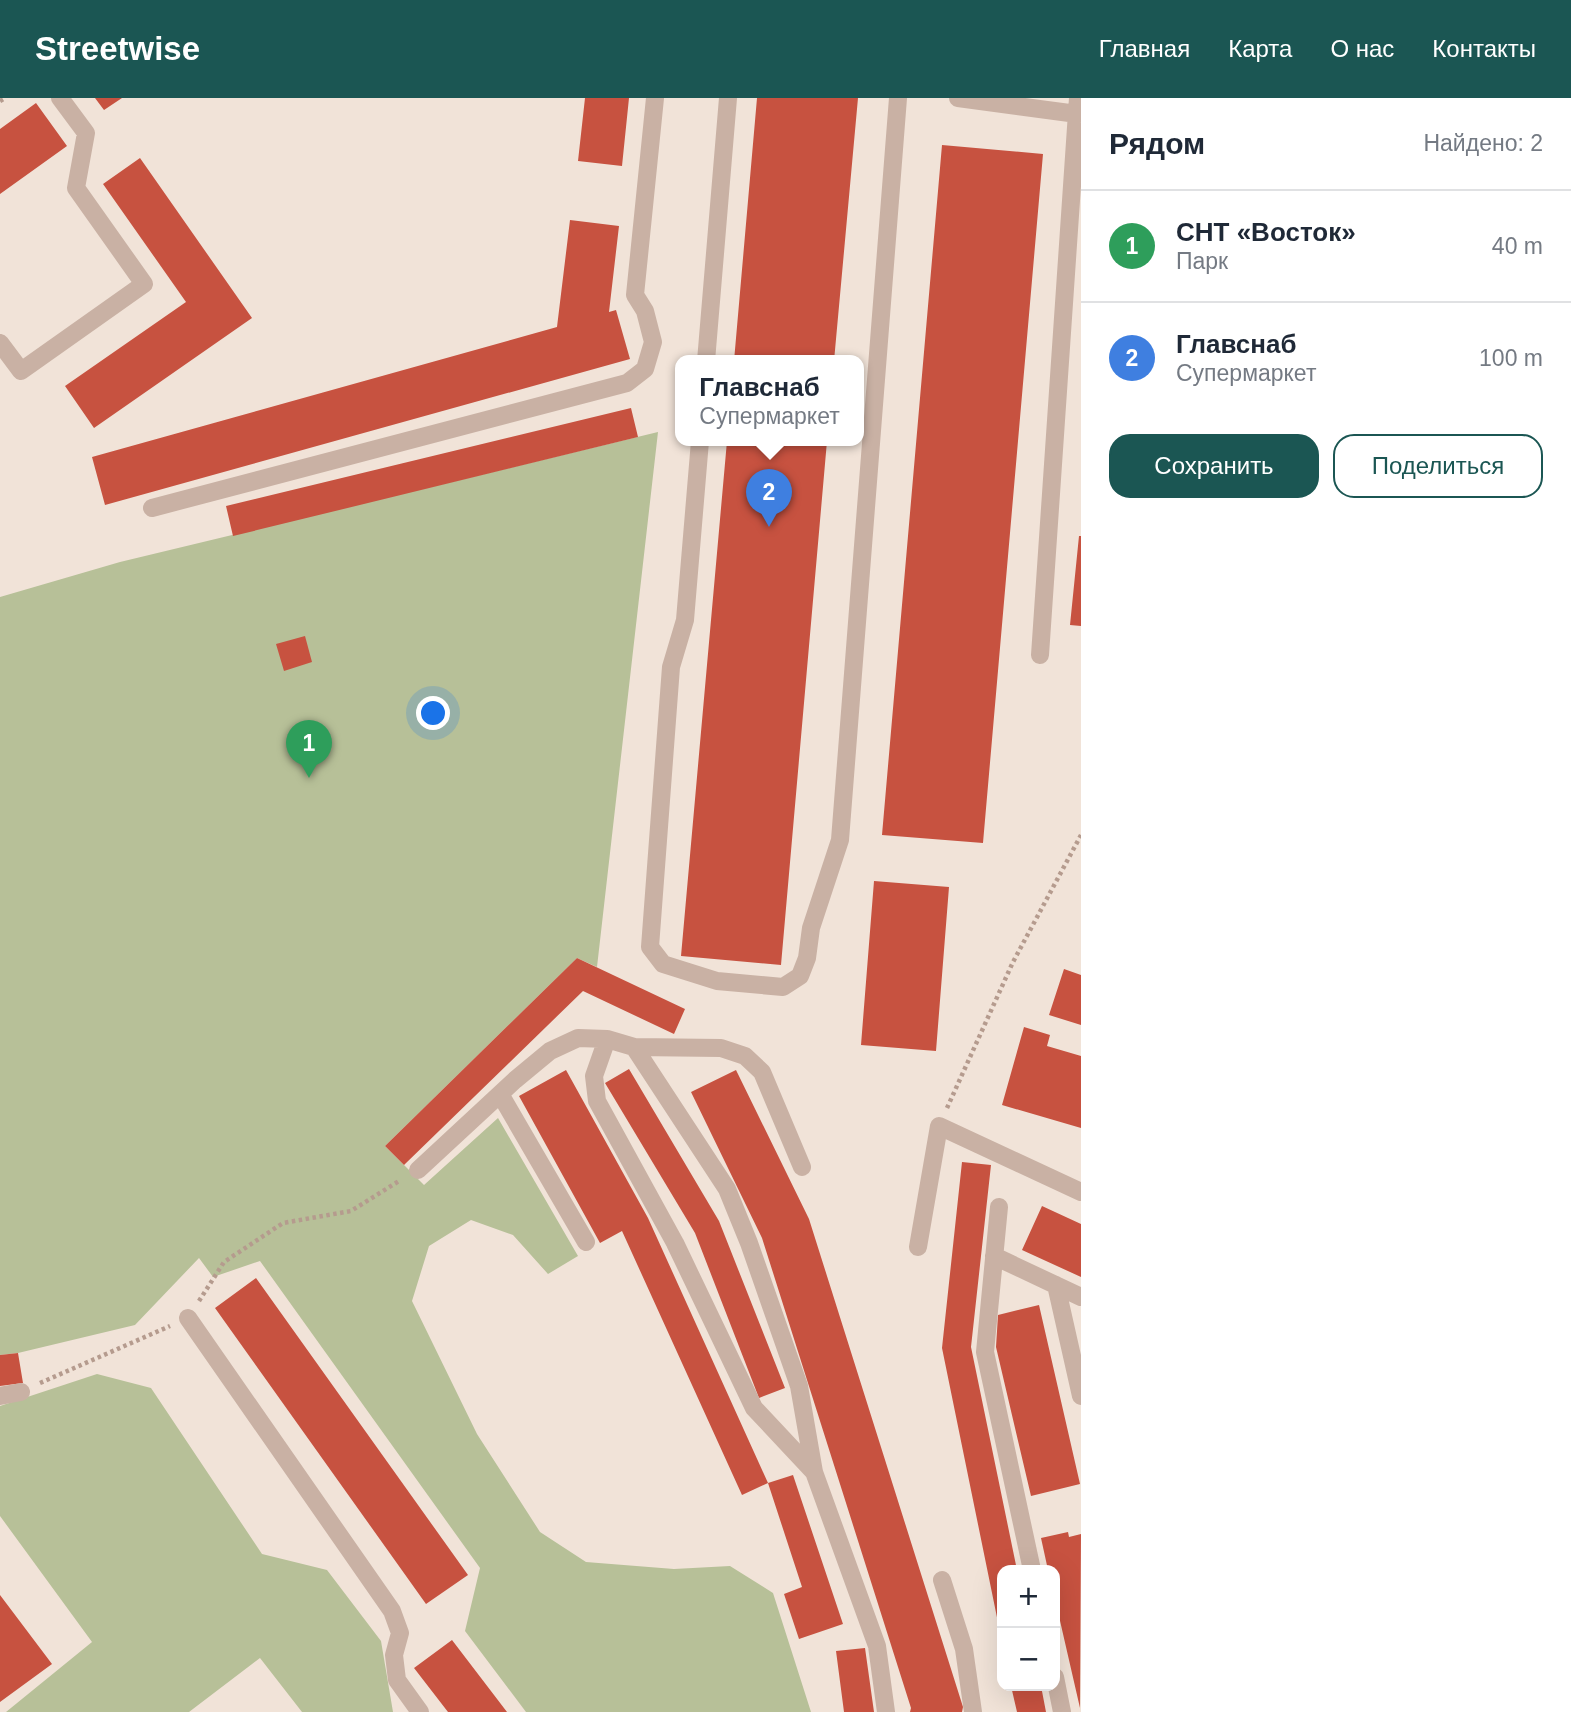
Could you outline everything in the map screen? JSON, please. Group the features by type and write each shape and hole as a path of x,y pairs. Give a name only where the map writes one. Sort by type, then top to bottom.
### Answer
{"lane":[{"path":"0,343 21,371 144,284 76,188 86,133 60,98"},
{"path":"152,508 627,383 645,369 653,342 645,311 635,295 655,98"},
{"path":"707,355 728,98"},
{"path":"700,446 685,620 671,667 650,947 663,964 718,981 783,987 800,976 807,958 811,928 840,840 898,98"},
{"path":"958,98 1077,106 1040,655"},
{"path":"418,1170 550,1051 578,1038 607,1039 634,1047 721,1048 746,1056 762,1072 802,1167"},
{"path":"607,1039 594,1076 597,1101 676,1243 754,1408 814,1472"},
{"path":"634,1047 727,1189 749,1243 799,1386 814,1472 877,1646 886,1712"},
{"path":"500,1094 586,1242"},
{"path":"918,1247 939,1126 1081,1192"},
{"path":"999,1207 985,1352 1031,1565"},
{"path":"995,1256 1081,1297"},
{"path":"1056,1285 1081,1396"},
{"path":"188,1318 392,1611 400,1633 394,1655 397,1681 420,1712"},
{"path":"0,1396 21,1392"},
{"path":"942,1580 964,1649 973,1712"},
{"path":"1058,1691 1062,1712"}],"path":[{"path":"0,101 5,98"},
{"path":"939,1126 1013,961 1081,835"},
{"path":"21,1392 188,1318 223,1262 283,1223 351,1212 418,1170"}],"green space":[{"path":"658,432 597,967 577,958 385,1146 424,1185 498,1118 578,1256 548,1274 513,1235 471,1220 429,1246 412,1301 477,1434 540,1532 586,1562 674,1569 730,1566 773,1593 811,1712 526,1712 465,1631 480,1568 260,1261 213,1277 199,1258 135,1325 0,1355 0,597 120,562"},
{"path":"97,1374 151,1388 262,1554 327,1570 381,1641 393,1712 302,1712 260,1658 189,1712 6,1712 92,1642 0,1516 0,1406"}],"building":[{"path":"95,98 122,98 104,110"},
{"path":"585,98 629,98 622,166 578,161"},
{"path":"757,98 858,98 835,355 735,355"},
{"path":"36,103 67,146 0,194 0,129"},
{"path":"942,145 1043,154 983,843 882,835"},
{"path":"140,158 252,318 94,428 65,386 186,302 103,184"},
{"path":"570,220 619,226 609,312 616,310 630,359 105,505 92,457 557,327"},
{"path":"631,408 638,437 233,536 226,506"},
{"path":"727,446 827,446 781,965 681,956"},
{"path":"1081,536 1081,626 1070,625"},
{"path":"305,636 312,662 284,671 276,644"},
{"path":"874,881 949,887 936,1051 861,1045"},
{"path":"577,958 685,1009 674,1034 583,991 404,1165 385,1146"},
{"path":"1064,969 1081,975 1081,1025 1049,1015"},
{"path":"1024,1027 1050,1035 1047,1046 1081,1056 1081,1128 1002,1105"},
{"path":"629,1069 719,1221 785,1388 759,1398 695,1233 605,1083"},
{"path":"566,1070 648,1218 768,1483 742,1495 622,1231 600,1243 519,1096"},
{"path":"736,1070 809,1219 963,1707 962,1712 910,1712 911,1708 762,1238 691,1092"},
{"path":"962,1162 991,1165 971,1347 1016,1565 997,1565 997,1617 942,1348"},
{"path":"1042,1206 1081,1224 1081,1277 1022,1250"},
{"path":"256,1278 468,1575 426,1604 215,1308"},
{"path":"1039,1305 1080,1484 1031,1496 996,1347 998,1315"},
{"path":"18,1353 23,1383 0,1386 0,1355"},
{"path":"793,1475 843,1624 799,1639 784,1594 802,1587 768,1483"},
{"path":"1068,1532 1069,1537 1081,1534 1080,1708 1060,1621 1060,1565 1047,1565 1041,1538"},
{"path":"0,1595 52,1664 0,1702"},
{"path":"452,1640 507,1712 448,1712 414,1668"},
{"path":"865,1648 874,1712 844,1712 836,1651"},
{"path":"1012,1691 1042,1691 1046,1712 1017,1712"}],"place":[{"name":"Главснаб","path":"769,527"},
{"name":"СНТ «Восток»","path":"309,778"}]}
